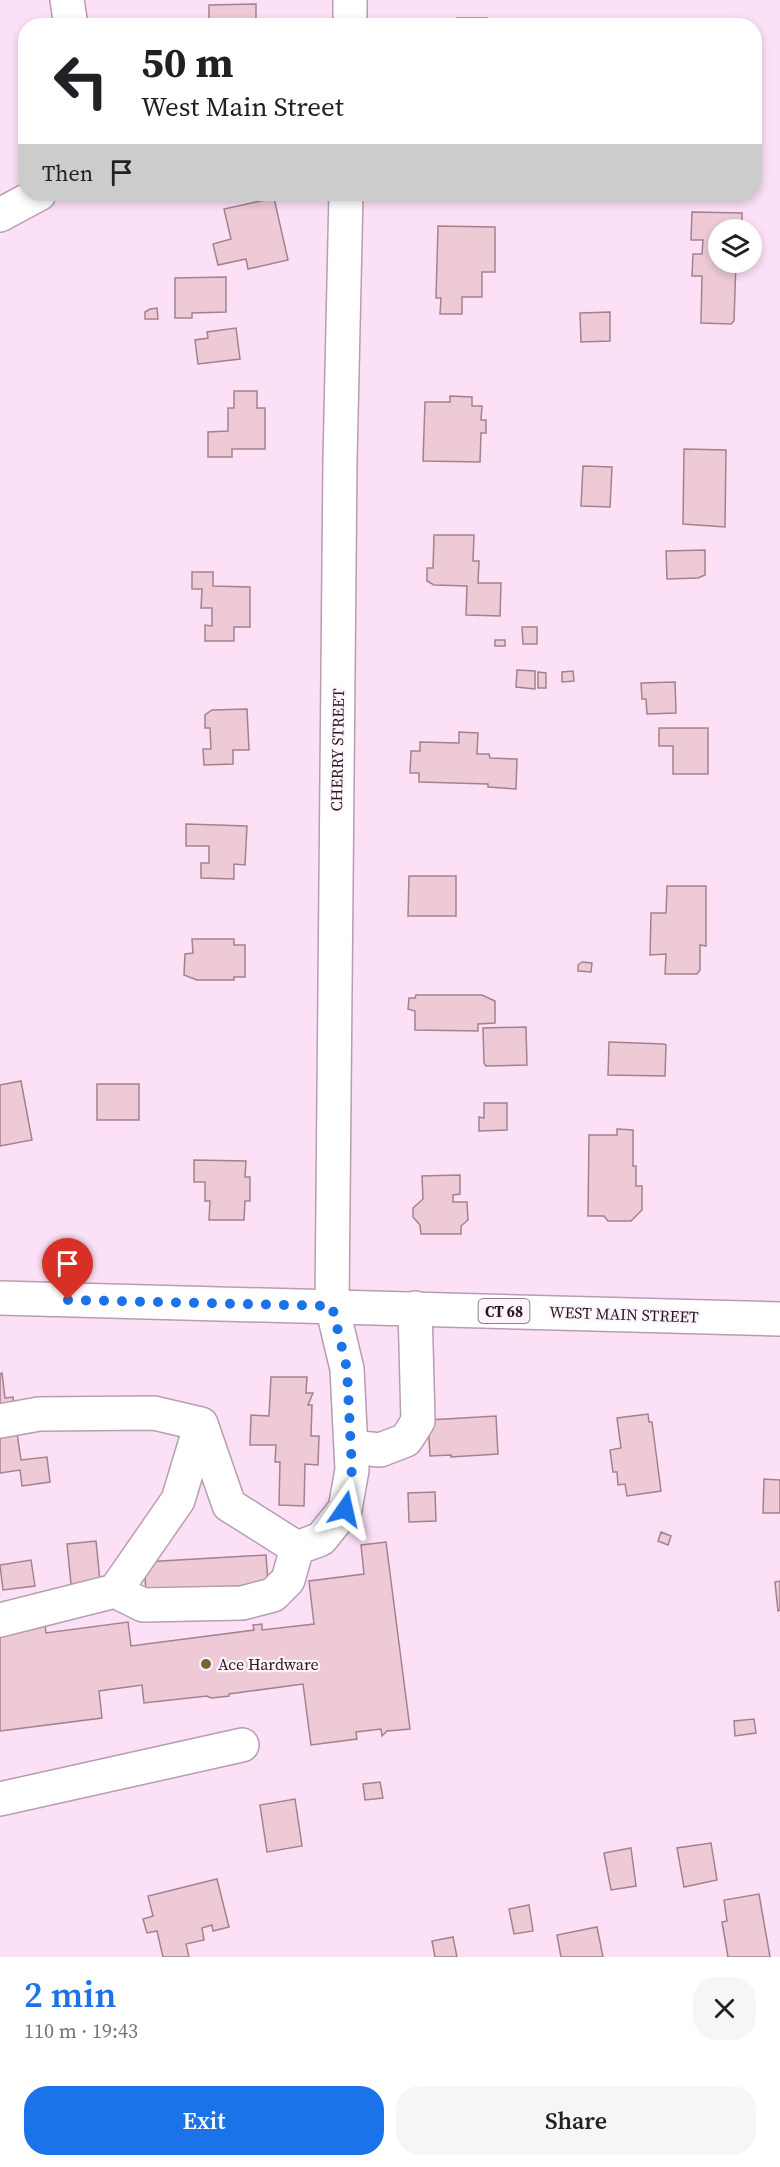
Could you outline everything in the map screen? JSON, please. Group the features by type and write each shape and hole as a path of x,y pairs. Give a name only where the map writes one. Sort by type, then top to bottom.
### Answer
{"street":[{"path":"67,0 70,18"},
{"path":"350,0 350,18"},
{"path":"0,215 26,201"},
{"name":"CHERRY STREET","path":"297,1548 321,1539 345,1509 352,1470 347,1369 332,1306 340,448 346,201"},
{"name":"WEST MAIN STREET","path":"0,1298 780,1319"},
{"path":"351,1447 380,1450 406,1440 418,1421 415,1308"},
{"path":"0,1420 39,1414 154,1413 201,1424"},
{"path":"0,1620 115,1592 143,1605 242,1602 273,1595 288,1580 297,1548 229,1505 201,1424"},
{"path":"115,1592 178,1500 201,1424"},
{"path":"0,1799 242,1745"}],"building":[{"path":"256,4 256,18 209,18 209,5"},
{"path":"260,201 275,201 288,260 248,269 246,259 218,265 213,244 231,239 224,209"},
{"path":"692,212 742,213 742,219 708,219 708,273 736,273 734,321 731,324 701,323 702,276 692,276 693,254 702,254 703,240 691,240"},
{"path":"438,226 495,227 495,272 482,272 482,297 462,297 462,314 440,314 441,298 436,298"},
{"path":"226,277 226,312 192,313 192,318 175,318 175,278"},
{"path":"157,308 158,319 145,319 145,312"},
{"path":"610,312 610,341 581,342 580,313"},
{"path":"236,328 240,359 198,364 195,340 208,338 207,332"},
{"path":"234,391 257,391 257,408 265,408 265,449 232,449 232,457 208,457 208,432 228,431 228,408 234,408"},
{"path":"450,396 472,397 472,406 482,406 481,420 486,420 486,433 481,433 480,462 423,461 425,402 450,402"},
{"path":"684,449 726,450 725,527 683,524"},
{"path":"583,466 612,467 610,507 581,506"},
{"path":"434,535 474,535 473,561 479,561 478,583 501,583 500,616 466,615 467,586 434,585 427,581 427,568 433,568"},
{"path":"705,550 705,575 698,578 667,579 666,551"},
{"path":"192,572 213,572 213,586 250,587 250,627 234,627 234,641 205,641 205,625 212,626 212,608 201,608 202,589 192,589"},
{"path":"522,627 537,627 537,644 523,644"},
{"path":"495,640 505,640 505,646 495,646"},
{"path":"517,670 535,671 535,689 516,687"},
{"path":"573,671 574,681 562,682 562,672"},
{"path":"538,672 546,673 546,688 538,688"},
{"path":"675,682 676,713 647,714 646,699 642,699 641,683"},
{"path":"247,709 249,750 233,750 233,764 204,765 203,749 211,749 210,728 205,728 205,715 212,710"},
{"path":"659,728 708,728 708,774 673,774 673,746 659,746"},
{"path":"459,732 478,733 477,754 489,754 490,758 517,759 516,789 488,787 488,784 419,782 419,773 410,773 411,751 420,751 420,742 459,743"},
{"path":"186,824 247,826 245,865 234,864 234,879 201,878 201,863 209,863 209,846 186,846"},
{"path":"409,876 456,876 456,916 408,916"},
{"path":"667,886 706,886 706,946 700,945 700,970 697,974 665,974 666,954 650,955 651,913 666,913"},
{"path":"192,939 234,939 234,945 245,945 245,977 234,977 234,980 197,980 184,975 185,954 193,953"},
{"path":"582,962 592,963 591,972 578,971 578,965"},
{"path":"416,995 482,995 495,1001 495,1023 478,1024 478,1031 415,1030 415,1011 408,1009 409,998 415,998"},
{"path":"526,1027 527,1065 486,1066 483,1028"},
{"path":"609,1042 666,1045 665,1076 608,1075"},
{"path":"21,1081 32,1140 0,1146 0,1085"},
{"path":"97,1084 139,1084 139,1120 97,1120"},
{"path":"484,1103 507,1103 507,1130 479,1131 479,1117 484,1118"},
{"path":"617,1129 633,1130 633,1166 636,1166 636,1186 642,1186 642,1210 631,1221 608,1221 604,1216 588,1216 589,1135 617,1135"},
{"path":"194,1160 246,1161 245,1177 250,1177 250,1201 245,1201 244,1220 209,1220 210,1201 205,1201 205,1182 194,1182"},
{"path":"460,1175 460,1194 453,1195 453,1202 467,1202 468,1220 461,1226 461,1234 421,1234 420,1225 413,1217 413,1208 423,1199 422,1176"},
{"path":"2,1373 5,1398 13,1397 15,1410 0,1411 0,1374"},
{"path":"271,1377 307,1377 306,1393 313,1393 308,1405 312,1405 311,1436 319,1436 318,1465 305,1464 304,1506 279,1505 280,1462 275,1462 276,1445 250,1445 251,1415 269,1416"},
{"path":"648,1414 649,1422 652,1422 661,1491 627,1496 625,1484 618,1485 617,1472 613,1472 610,1450 621,1448 617,1418"},
{"path":"496,1416 498,1454 430,1456 428,1420"},
{"path":"17,1433 21,1460 47,1457 50,1482 22,1486 20,1470 0,1473 0,1435"},
{"path":"764,1479 780,1480 780,1513 763,1513"},
{"path":"435,1492 436,1521 409,1522 408,1493"},
{"path":"661,1532 671,1536 668,1545 658,1541"},
{"path":"96,1541 100,1581 71,1584 67,1544"},
{"path":"386,1542 410,1729 387,1731 382,1736 381,1729 356,1732 357,1739 311,1745 303,1684 229,1694 229,1696 211,1698 207,1696 144,1703 142,1685 99,1691 102,1718 0,1731 0,1631 45,1625 46,1633 128,1622 131,1646 254,1630 253,1625 262,1624 262,1630 314,1624 309,1581 364,1574 361,1545"},
{"path":"266,1555 268,1584 146,1592 144,1562"},
{"path":"31,1560 35,1586 3,1590 0,1565"},
{"path":"780,1581 780,1610 778,1611 775,1582"},
{"path":"754,1719 756,1733 735,1736 734,1721"},
{"path":"380,1782 383,1798 365,1800 363,1784"},
{"path":"295,1799 302,1846 267,1852 260,1805"},
{"path":"711,1843 717,1880 684,1887 677,1848"},
{"path":"631,1848 636,1886 611,1890 604,1853"},
{"path":"217,1879 229,1927 213,1931 212,1925 202,1928 204,1940 186,1944 189,1957 163,1957 157,1931 147,1933 143,1919 153,1916 148,1896"},
{"path":"759,1894 770,1957 728,1957 722,1922 727,1921 724,1900"},
{"path":"529,1905 533,1931 514,1934 509,1909"},
{"path":"597,1927 603,1957 561,1957 557,1935"},
{"path":"453,1937 457,1957 435,1957 432,1941"}],"place":[{"name":"Ace Hardware","path":"206,1664"}],"route":[{"path":"68,1300 332,1306 347,1369 352,1470 345,1509"}]}
